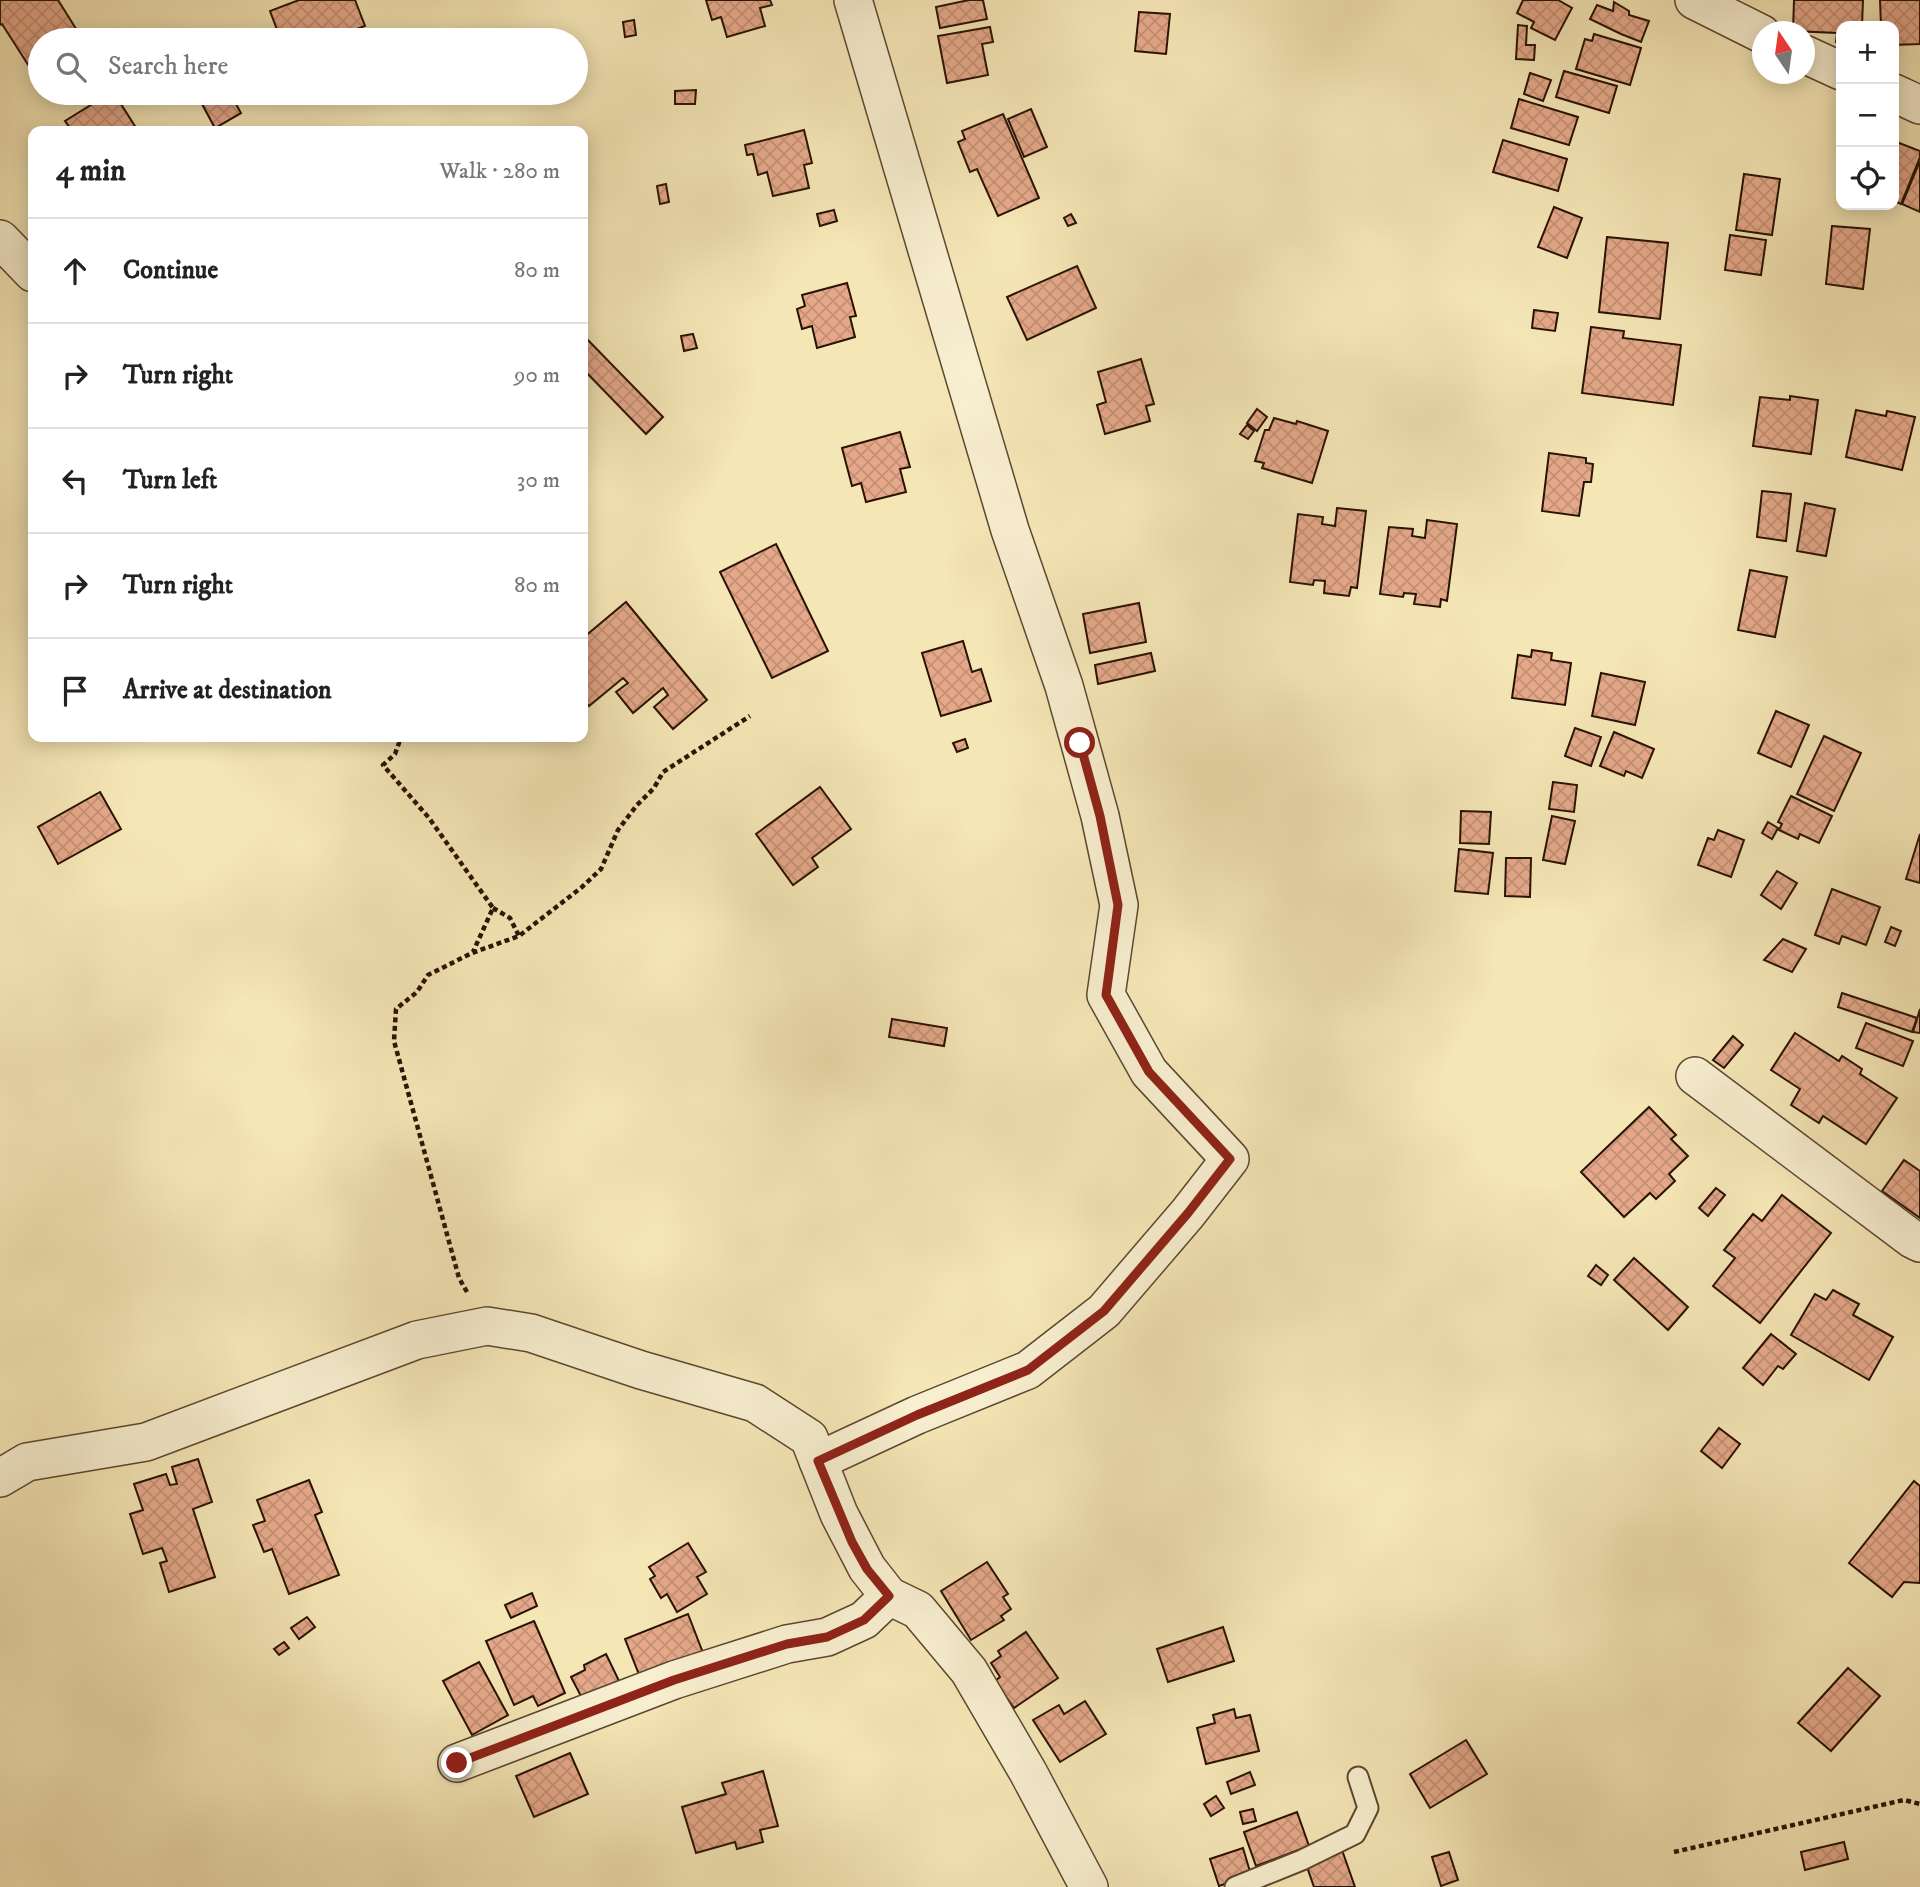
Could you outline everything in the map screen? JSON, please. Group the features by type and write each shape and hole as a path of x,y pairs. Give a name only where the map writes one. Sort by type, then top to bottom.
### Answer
{"street":[{"path":"818,1461 917,1415 1028,1370 1104,1311 1188,1213 1230,1159 1149,1072 1106,995 1118,905 1100,816 1064,686 1010,530 853,0"},
{"path":"1694,0 1752,29"},
{"path":"1815,59 1836,69"},
{"path":"1899,95 1920,104"},
{"path":"0,239 28,268"},
{"path":"1695,1076 1920,1243"},
{"path":"0,1478 27,1462 146,1442 417,1340 487,1326 531,1333 641,1370 755,1403 809,1438 852,1542 867,1569 889,1596 918,1611 969,1671 1028,1772 1089,1887"},
{"path":"457,1763 674,1680 787,1644 827,1637 864,1620 889,1596"}],"lane":[{"path":"1235,1887 1302,1860 1355,1834 1367,1808 1358,1777"}],"path":[{"path":"487,1326 459,1278 394,1041 396,1009 417,992 428,975 472,953 519,936 582,887 601,869 618,830 637,804 654,788 663,772 750,716"},
{"path":"398,742 395,754 383,765 429,818 493,908 510,918 519,936"},
{"path":"472,953 493,908"},
{"path":"1674,1852 1904,1800 1920,1804"}],"building":[{"path":"0,0 58,0 76,28 28,28 28,65 2,24 0,25"},
{"path":"299,0 355,0 365,26 276,28 270,11"},
{"path":"706,0 770,0 772,5 760,8 765,26 727,37 721,17 712,20"},
{"path":"983,0 987,19 940,28 936,7"},
{"path":"1523,0 1558,0 1572,8 1555,40 1531,28 1534,22 1517,13"},
{"path":"1794,0 1863,0 1862,21 1836,21 1836,33 1815,32 1815,21 1793,21"},
{"path":"1880,0 1920,0 1920,44 1899,45 1899,21 1881,21"},
{"path":"1614,2 1629,11 1629,15 1649,21 1641,42 1590,19 1597,5 1613,11"},
{"path":"1139,12 1170,14 1166,54 1135,51"},
{"path":"634,20 636,35 625,37 623,22"},
{"path":"1518,25 1527,26 1526,45 1535,45 1534,60 1516,59"},
{"path":"990,27 993,42 982,44 988,75 947,83 938,36"},
{"path":"1594,34 1641,48 1630,85 1576,69 1585,39 1592,41"},
{"path":"1564,71 1617,86 1609,113 1556,97"},
{"path":"1530,73 1551,80 1543,101 1524,94"},
{"path":"696,90 695,104 675,104 675,91"},
{"path":"1519,99 1578,117 1569,145 1511,128"},
{"path":"91,105 122,105 135,126 68,126 65,121"},
{"path":"203,105 237,105 241,113 214,126"},
{"path":"1031,109 1047,147 1024,157 1008,119"},
{"path":"1003,114 1039,198 998,216 977,169 970,172 958,142 965,139 962,131"},
{"path":"804,130 812,163 804,165 809,188 773,196 767,172 758,175 753,154 747,155 745,145"},
{"path":"1503,140 1567,159 1558,191 1493,172"},
{"path":"1899,143 1920,151 1901,204 1899,203"},
{"path":"1920,161 1920,212 1902,204"},
{"path":"1744,174 1780,179 1772,235 1736,230"},
{"path":"666,184 669,202 660,204 657,186"},
{"path":"1554,207 1582,218 1567,258 1538,247"},
{"path":"834,210 837,221 820,226 817,214"},
{"path":"1071,214 1076,223 1068,226 1064,218"},
{"path":"1832,226 1870,229 1863,289 1826,284"},
{"path":"1730,235 1766,240 1761,275 1725,270"},
{"path":"1607,237 1668,243 1660,319 1599,312"},
{"path":"1077,266 1096,308 1027,340 1007,297"},
{"path":"847,283 856,316 850,317 855,337 817,348 812,326 802,329 797,309 805,306 802,295"},
{"path":"1534,310 1558,313 1555,331 1532,328"},
{"path":"1591,327 1624,331 1623,338 1681,345 1673,405 1582,393"},
{"path":"693,334 697,348 684,351 681,336"},
{"path":"588,340 663,417 646,434 588,374"},
{"path":"1141,359 1154,404 1146,406 1150,421 1105,434 1097,405 1106,402 1098,372"},
{"path":"1790,396 1818,400 1811,454 1753,446 1760,397 1790,400"},
{"path":"1257,409 1267,417 1257,431 1247,423"},
{"path":"1856,410 1886,416 1887,411 1915,417 1902,470 1846,457"},
{"path":"1274,418 1296,424 1297,421 1328,431 1312,483 1262,468 1264,463 1255,461 1265,430 1269,430"},
{"path":"1247,425 1254,431 1248,439 1240,434"},
{"path":"900,432 910,467 900,469 906,492 866,502 861,483 852,486 842,448"},
{"path":"1549,453 1586,458 1586,463 1593,464 1591,482 1584,482 1579,516 1542,511"},
{"path":"1762,491 1791,494 1786,541 1757,537"},
{"path":"1805,503 1835,509 1826,556 1797,551"},
{"path":"1337,508 1366,511 1357,588 1351,587 1349,596 1324,593 1325,581 1314,580 1313,585 1290,582 1298,514 1323,517 1322,524 1335,526"},
{"path":"1427,520 1457,524 1447,601 1441,599 1440,607 1414,604 1416,594 1404,593 1403,597 1380,594 1389,527 1413,529 1412,536 1425,538"},
{"path":"776,544 828,651 772,678 720,572"},
{"path":"1750,570 1787,577 1775,637 1738,630"},
{"path":"626,602 707,700 673,729 654,707 668,695 663,688 633,713 616,692 628,683 623,678 589,706 588,634"},
{"path":"1139,603 1146,642 1090,653 1083,614"},
{"path":"963,641 972,672 981,669 991,701 941,716 922,653"},
{"path":"1532,650 1552,653 1551,660 1571,663 1565,705 1512,698 1518,655 1531,657"},
{"path":"1151,653 1155,671 1098,684 1095,665"},
{"path":"1601,673 1645,682 1635,725 1592,716"},
{"path":"1776,711 1809,725 1791,767 1758,753"},
{"path":"1575,728 1601,737 1591,766 1565,756"},
{"path":"1614,732 1654,749 1642,778 1626,771 1624,776 1600,766"},
{"path":"1824,736 1861,753 1834,811 1797,794"},
{"path":"965,739 968,748 957,752 953,743"},
{"path":"1553,782 1577,785 1574,812 1549,809"},
{"path":"820,787 851,829 812,858 818,867 793,885 756,834"},
{"path":"100,792 121,829 58,864 38,827"},
{"path":"1791,796 1832,816 1819,843 1800,834 1798,839 1779,830 1782,824 1778,822"},
{"path":"1461,811 1491,812 1489,844 1460,843"},
{"path":"1552,816 1575,821 1565,864 1543,860"},
{"path":"1768,822 1778,828 1772,839 1762,833"},
{"path":"1718,830 1744,840 1731,877 1698,865 1708,838 1714,840"},
{"path":"1920,834 1920,883 1906,879"},
{"path":"1459,849 1493,853 1488,894 1455,891"},
{"path":"1506,858 1531,858 1530,897 1505,896"},
{"path":"1777,871 1797,883 1781,909 1761,895"},
{"path":"1832,889 1880,907 1866,945 1842,936 1839,944 1815,935"},
{"path":"1891,927 1901,931 1895,946 1885,942"},
{"path":"1783,939 1806,949 1792,972 1764,960"},
{"path":"1842,993 1917,1018 1912,1032 1838,1007"},
{"path":"1920,1009 1920,1033 1913,1032"},
{"path":"892,1019 947,1028 944,1046 889,1037"},
{"path":"1866,1023 1913,1041 1903,1066 1856,1048"},
{"path":"1795,1033 1839,1061 1842,1056 1862,1069 1860,1074 1897,1098 1866,1144 1823,1116 1819,1123 1791,1105 1800,1089 1771,1070"},
{"path":"1733,1036 1743,1045 1724,1068 1713,1060"},
{"path":"1649,1107 1676,1135 1671,1139 1688,1156 1669,1174 1675,1181 1656,1199 1650,1193 1624,1217 1581,1172"},
{"path":"1904,1160 1920,1171 1920,1218 1882,1191"},
{"path":"1716,1188 1725,1195 1708,1216 1699,1208"},
{"path":"1782,1195 1831,1233 1760,1323 1713,1286 1735,1258 1724,1250 1753,1214 1762,1221"},
{"path":"1634,1258 1688,1307 1668,1330 1614,1280"},
{"path":"1596,1265 1608,1275 1601,1285 1588,1276"},
{"path":"1833,1290 1859,1304 1853,1315 1893,1337 1869,1380 1791,1335 1815,1294 1826,1300"},
{"path":"1771,1334 1796,1354 1783,1369 1778,1366 1763,1385 1743,1368"},
{"path":"1719,1428 1740,1444 1722,1468 1701,1451"},
{"path":"198,1459 212,1502 193,1509 215,1577 169,1592 160,1563 167,1561 162,1548 143,1554 130,1514 143,1510 134,1484 166,1474 170,1485 177,1484 172,1467"},
{"path":"309,1480 322,1512 315,1515 339,1575 289,1594 272,1549 264,1552 253,1525 265,1521 257,1500"},
{"path":"1914,1481 1920,1486 1920,1583 1904,1582 1892,1597 1849,1563"},
{"path":"688,1543 706,1572 697,1577 707,1594 677,1612 667,1594 661,1598 650,1579 655,1576 649,1567"},
{"path":"987,1562 1008,1594 1003,1597 1011,1609 1001,1616 1004,1620 971,1640 941,1591"},
{"path":"532,1593 537,1606 511,1618 505,1605"},
{"path":"688,1614 703,1653 640,1677 625,1639"},
{"path":"307,1617 315,1627 299,1639 291,1628"},
{"path":"534,1621 565,1693 538,1706 533,1696 514,1705 486,1641"},
{"path":"1223,1627 1234,1661 1168,1682 1157,1649"},
{"path":"1026,1632 1058,1678 1014,1708 995,1681 1000,1677 991,1663 1001,1656 998,1651"},
{"path":"284,1642 289,1648 279,1655 274,1649"},
{"path":"606,1654 620,1683 583,1700 571,1677 585,1670 584,1665"},
{"path":"479,1662 508,1715 472,1735 443,1681"},
{"path":"1848,1668 1880,1696 1831,1751 1798,1723"},
{"path":"1085,1701 1106,1734 1060,1762 1033,1720 1059,1705 1064,1714"},
{"path":"1234,1709 1236,1718 1250,1715 1259,1751 1206,1764 1197,1728 1215,1723 1213,1715"},
{"path":"1466,1740 1487,1774 1430,1808 1410,1774"},
{"path":"570,1753 588,1794 534,1817 516,1776"},
{"path":"763,1771 778,1826 760,1830 763,1842 737,1849 735,1842 696,1853 682,1807 726,1794 722,1783"},
{"path":"1250,1772 1255,1785 1231,1794 1227,1782"},
{"path":"1216,1796 1224,1808 1211,1816 1204,1804"},
{"path":"1253,1809 1256,1821 1243,1824 1240,1812"},
{"path":"1297,1812 1309,1846 1256,1866 1244,1832"},
{"path":"1844,1842 1848,1859 1805,1870 1801,1852"},
{"path":"1243,1848 1251,1875 1219,1886 1210,1859"},
{"path":"1342,1850 1355,1887 1314,1887 1306,1864"},
{"path":"1449,1852 1458,1880 1441,1886 1432,1857"}],"route":[{"path":"457,1763 674,1680 787,1644 827,1637 864,1620 889,1596 867,1569 852,1542 818,1461 917,1415 1028,1370 1104,1311 1188,1213 1230,1159 1149,1072 1106,995 1118,905 1100,816 1080,743"}]}
